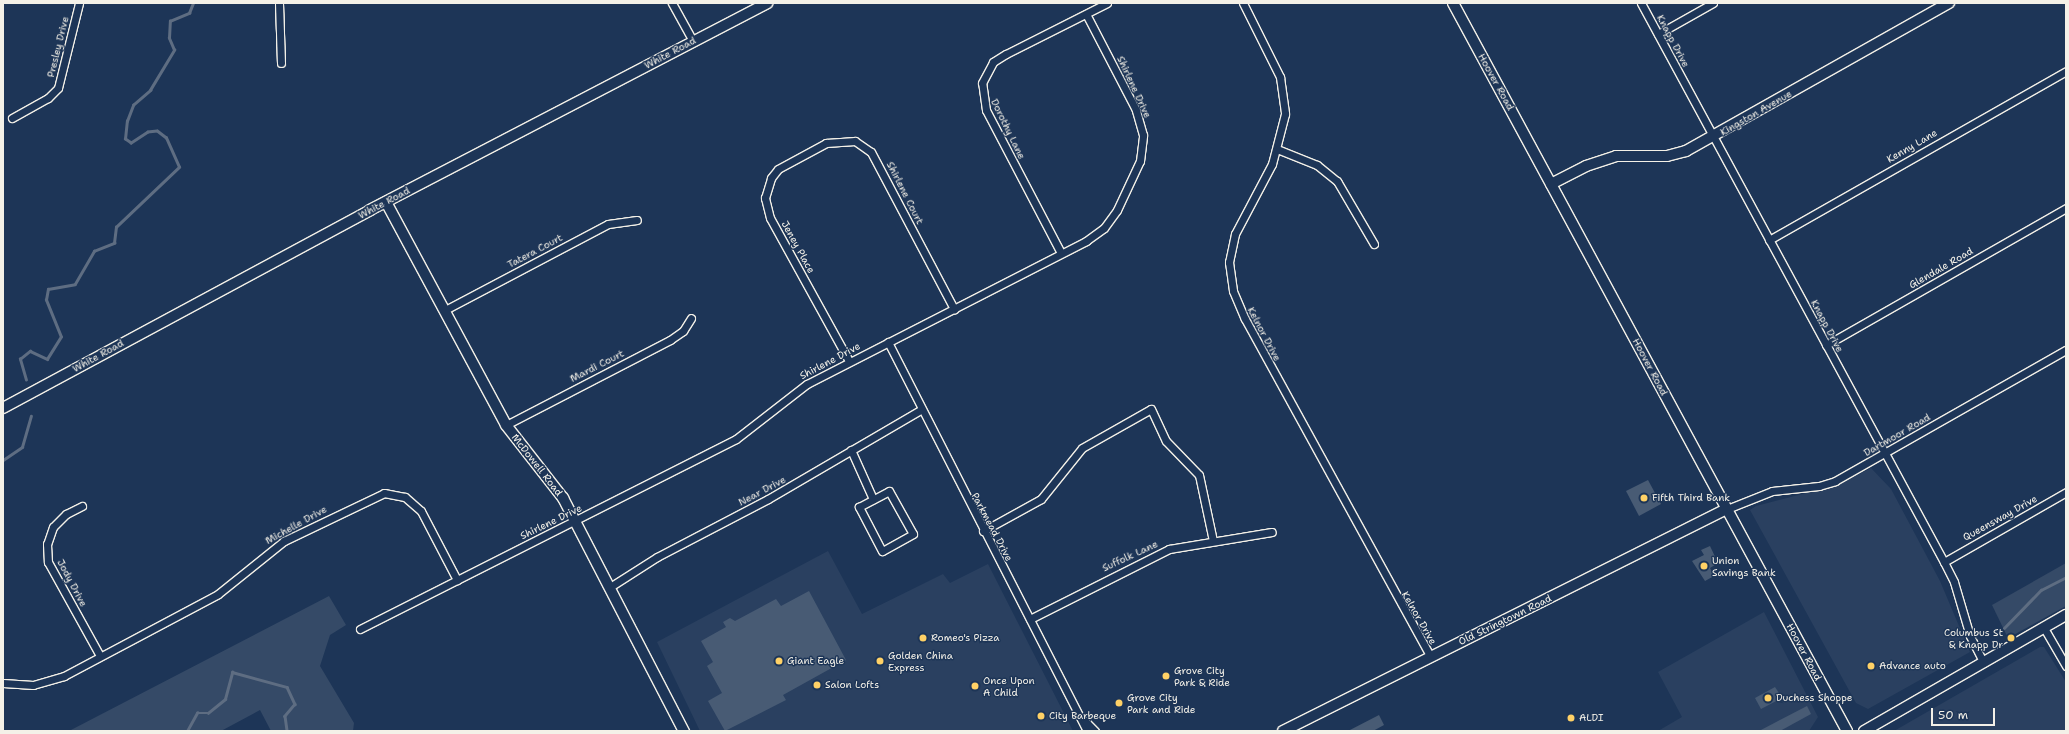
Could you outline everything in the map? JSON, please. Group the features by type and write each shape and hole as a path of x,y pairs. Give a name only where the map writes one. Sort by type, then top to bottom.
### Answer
{"street":[{"name":"Presley Drive","path":"12,118 48,98 58,88 79,3"},
{"path":"279,3 281,63"},
{"path":"672,3 693,41"},
{"name":"White Road","path":"3,408 386,202 767,3"},
{"name":"Dorothy Lane","path":"1061,253 986,110 982,83 993,62 1107,3"},
{"name":"Kelnor Drive","path":"1243,3 1274,62 1283,89 1285,114 1277,149 1235,234 1230,262 1233,291 1245,319 1430,656"},
{"name":"Hoover Road","path":"1453,3 1847,731"},
{"name":"Knapp Drive","path":"1641,3 1884,454 1944,562 1954,582 1970,636 1984,663"},
{"path":"1658,34 1713,3"},
{"name":"Kingston Avenue","path":"1551,184 1603,159 1628,155 1677,154 1714,137 1949,3"},
{"name":"Shirlene Drive","path":"360,629 456,580 576,522 736,439 807,384 1096,235 1111,220 1140,161 1143,148 1141,123 1136,110 1086,14"},
{"name":"Kenny Lane","path":"1769,240 2066,71"},
{"name":"Shirlene Court","path":"806,153 826,143 846,139 864,145 871,152 954,309"},
{"path":"1277,149 1317,165 1337,181 1374,244"},
{"name":"Jeney Place","path":"806,153 778,169 771,178 765,198 770,218 849,361"},
{"name":"McDowell Road","path":"386,202 506,425 557,489 576,522 684,731"},
{"name":"Glendale Road","path":"1826,345 2066,208"},
{"name":"Tatera Court","path":"445,310 608,224 622,220 637,220"},
{"name":"Mardi Court","path":"506,425 670,340 683,331 691,318"},
{"name":"Parkmead Drive","path":"888,342 983,531 1084,720 1087,731"},
{"name":"Dartmoor Road","path":"1727,509 1772,491 1828,483 1884,454 2066,350"},
{"name":"Near Drive","path":"610,587 657,557 768,499 922,409"},
{"path":"983,531 1042,499 1082,448 1152,409 1166,441 1199,475 1213,541"},
{"path":"851,450 873,499"},
{"path":"889,491 913,534 882,550 858,507 873,499 889,491"},
{"name":"Queensway Drive","path":"1944,562 2066,492"},
{"name":"Michelle Drive","path":"3,683 33,686 48,682 100,656 234,584 284,541 384,493 404,497 421,511 456,580"},
{"name":"Jody Drive","path":"82,506 53,527 47,544 48,562 100,656"},
{"name":"Old Stringtown Road","path":"1283,731 1430,656 1727,509"},
{"name":"Suffolk Lane","path":"1030,619 1158,553 1213,541 1272,532"},
{"path":"1864,731 2066,615"},
{"path":"2044,628 2066,666"},
{"name":"Parkmead Drive","path":"1084,720 1095,731"}],"shaded area":[{"path":"1871,468 1891,489 1940,581 1970,652 1868,709 1856,703 1750,510 1756,506 1838,485"},
{"path":"828,551 862,614 943,574 950,583 988,564 1073,731 700,731 657,642"},
{"path":"2066,563 2066,606 2008,638 1992,605"},
{"path":"329,596 346,625 330,635 320,666 354,723 353,731 271,731 260,710 221,731 69,731"},
{"path":"1764,612 1818,717 1809,731 1658,731 1682,717 1658,672"},
{"path":"2040,647 2044,647 2066,682 2066,731 1894,731"}],"building":[{"name":"Fifth Third Bank","path":"1648,480 1661,504 1639,516 1626,491"},
{"name":"Union Savings Bank","path":"1710,546 1718,563 1710,568 1714,576 1705,581 1692,561 1704,555 1701,550"},
{"name":"Giant Eagle","path":"809,591 846,660 783,695 786,700 725,731 708,701 722,693 707,666 713,662 701,641 726,627 723,622 730,618 735,621 776,599 781,606"},
{"name":"Duchess Shoppe","path":"1775,687 1782,698 1761,709 1755,698"},
{"path":"1807,706 1811,714 1780,731 1759,731"},
{"path":"1379,715 1384,725 1373,731 1348,731"}],"waterway":[{"path":"26,380 20,359 30,351 47,359 61,337 46,300 48,289 75,284 94,251 114,243 116,227 179,167 166,138 157,131 148,132 131,143 125,139 127,121 133,105 150,90 174,50 169,38 170,21 189,13 193,3"},
{"path":"3,460 22,447 31,416"},
{"path":"2004,628 2041,590 2066,577"},
{"path":"187,731 197,713 208,713 225,699 232,672 287,687 295,704 285,716 287,731"}],"place":[{"name":"Fifth Third Bank","path":"1644,498"},
{"name":"Union Savings Bank","path":"1704,566"},
{"name":"Romeo's Pizza","path":"923,638"},
{"name":"Columbus St & Knapp Dr","path":"2011,638"},
{"name":"Giant Eagle","path":"779,661"},
{"name":"Golden China Express","path":"880,661"},
{"name":"Advance auto","path":"1871,666"},
{"name":"Grove City Park & Ride","path":"1166,676"},
{"name":"Salon Lofts","path":"817,685"},
{"name":"Once Upon A Child","path":"975,686"},
{"name":"Duchess Shoppe","path":"1768,698"},
{"name":"Grove City Park and Ride","path":"1119,703"},
{"name":"City Barbeque","path":"1041,716"},
{"name":"ALDI","path":"1571,718"}]}
